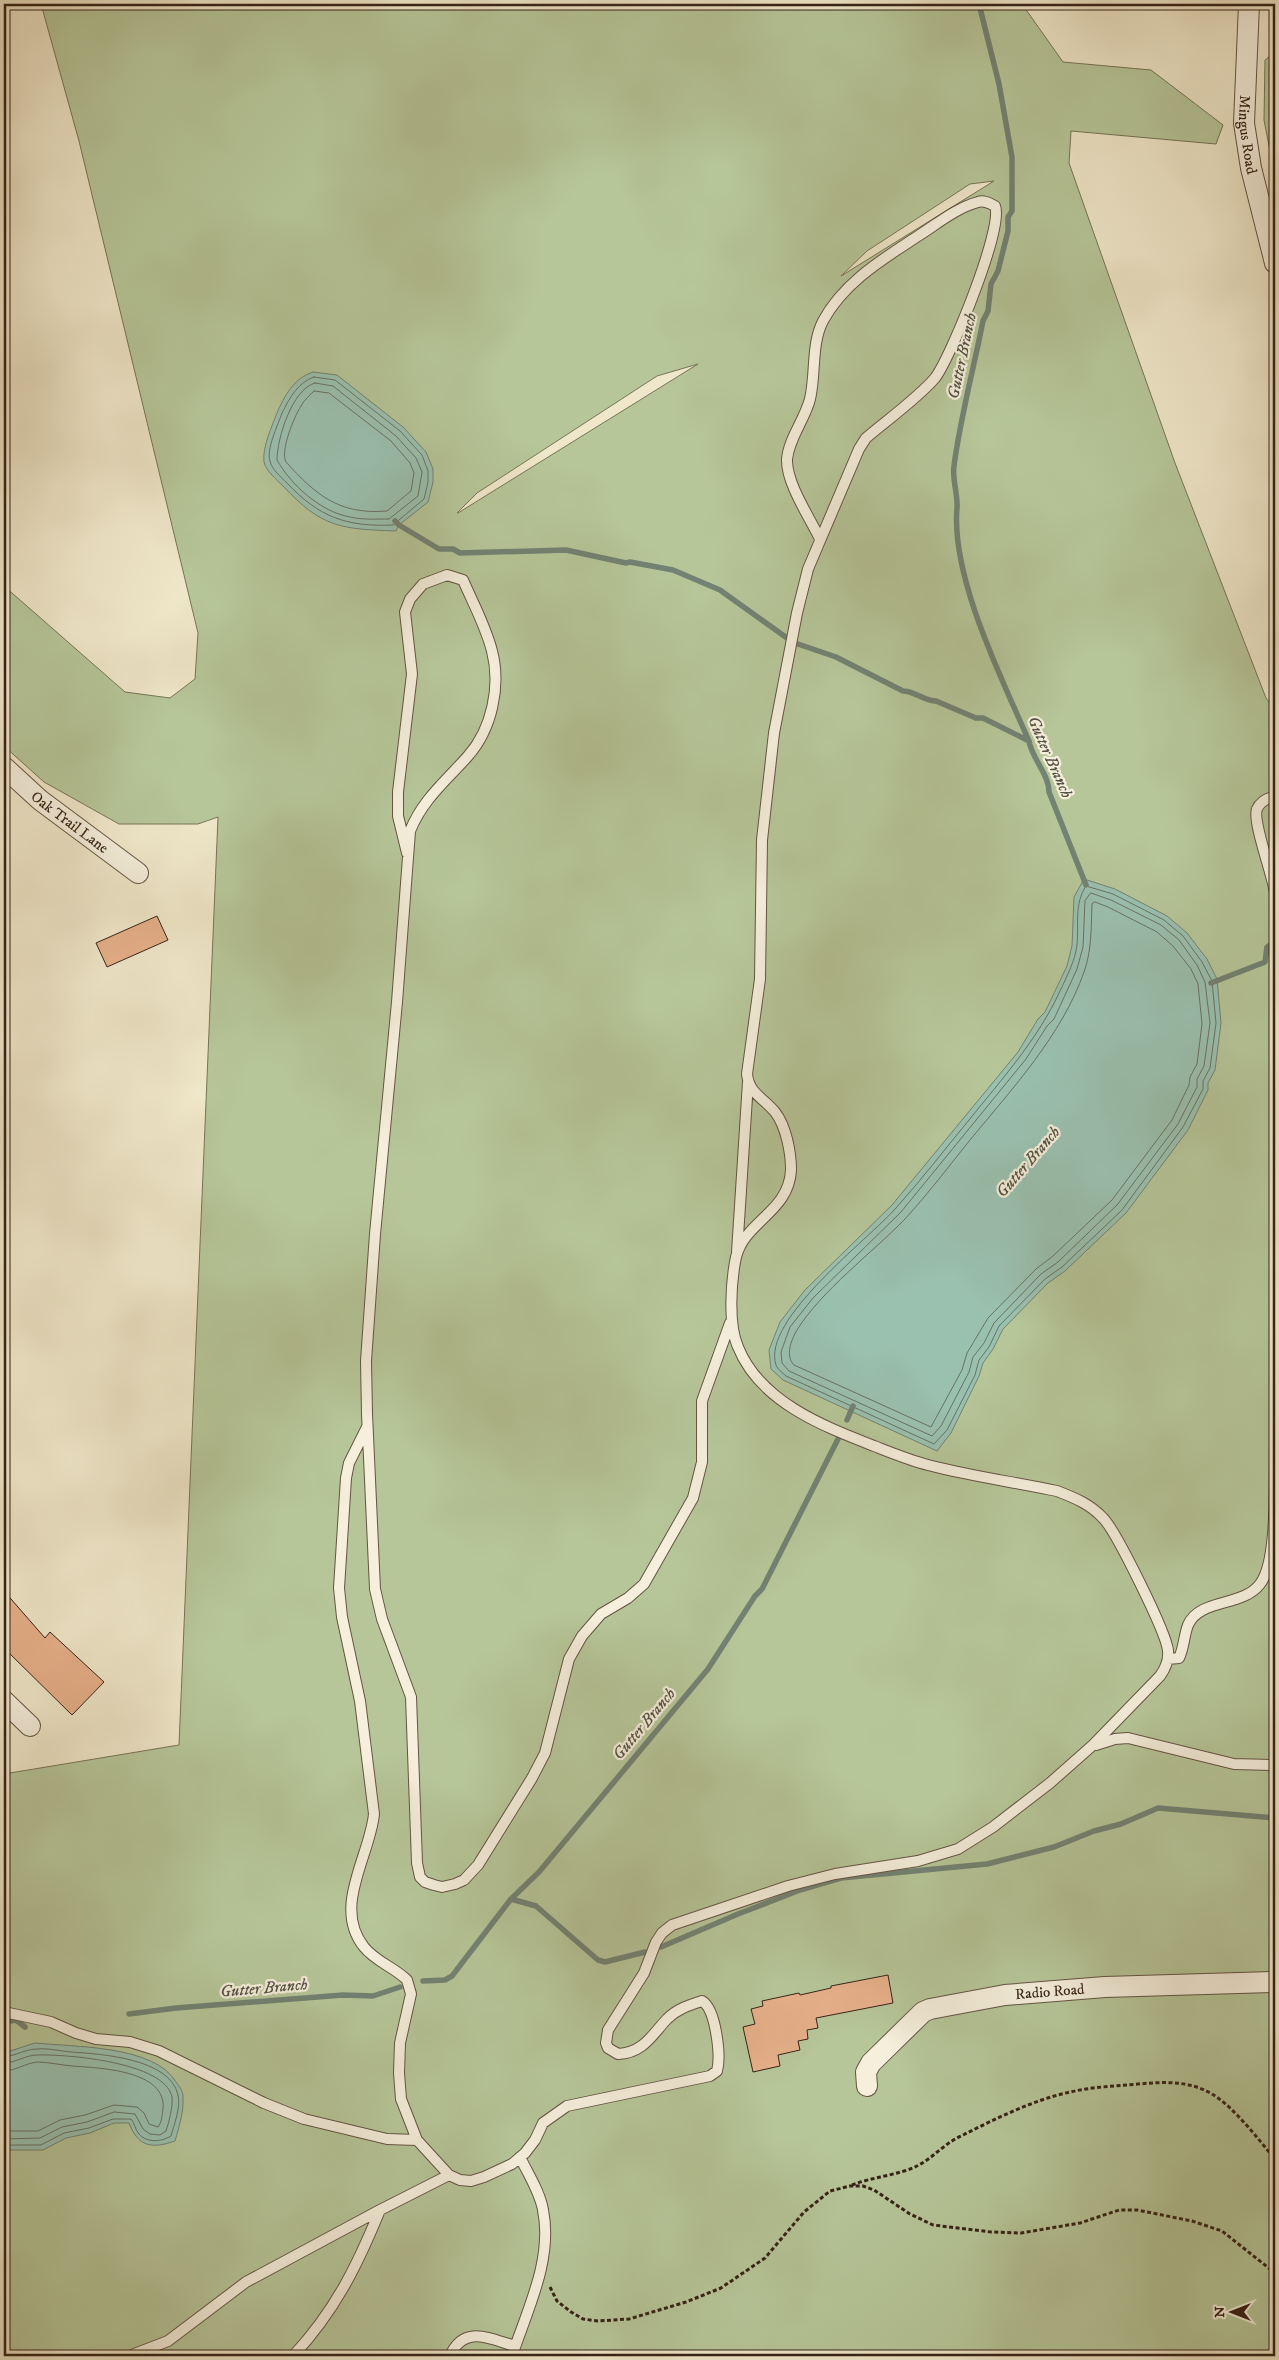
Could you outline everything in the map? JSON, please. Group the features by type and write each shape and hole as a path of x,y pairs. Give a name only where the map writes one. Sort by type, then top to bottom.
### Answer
{"street":[{"name":"Mingus Road","path":"1249,4 1244,123 1251,168 1275,263"},
{"name":"Oak Trail Lane","path":"4,767 40,800 138,873"},
{"path":"4,1701 30,1726"},
{"name":"Radio Road","path":"867,2086 866,2072 871,2063 923,2012 930,2009 1005,1995 1105,1987 1275,1982"}],"lane":[{"path":"367,1427 349,1462 346,1478 340,1588 342,1617 360,1701 374,1814 373,1830 352,1893 352,1914 356,1934 363,1946 375,1959 407,1980 411,1994 400,2043 399,2073 402,2099 417,2140 450,2175 460,2180 471,2181 498,2170 520,2157 535,2140 543,2123 567,2106 710,2076 717,2071 720,2062 712,2014 702,2001 681,2008 668,2018 647,2043 637,2050 618,2054 608,2048 606,2043 608,2030 644,1973 656,1942 662,1933 672,1925 788,1886 835,1874 918,1861 958,1849 1023,1805 1093,1746 1160,1676 1168,1659 1166,1641 1152,1608 1111,1527 1095,1509 1057,1491 929,1466 898,1457 832,1430 804,1416 763,1384 748,1364 738,1348 732,1318 748,1081 760,979 762,840 774,733 796,613 808,570 859,449 866,438 934,378 952,348 983,268 997,217 995,206 986,201 978,201 945,218 865,272 832,305 822,323 817,340 810,399 790,447 787,460 792,484 820,539"},
{"path":"407,853 398,816 398,792 412,674 405,612 410,599 423,584 447,575 462,580 486,632 495,669 494,695 489,718 480,739 469,755 418,812 410,831 397,1002 373,1254 366,1361 367,1427 375,1589 382,1619 411,1697 417,1863 420,1876 426,1882 442,1887 455,1884 464,1880 478,1865 532,1778 545,1753 569,1659 582,1636 601,1614 628,1598 644,1584 693,1498 702,1462 702,1401 732,1318"},
{"path":"1275,796 1264,800 1257,809 1256,820 1272,875 1275,893"},
{"path":"736,1257 741,1246 752,1231 784,1196 789,1184 791,1168 785,1133 779,1118 773,1110 754,1094 748,1081"},
{"path":"1168,1659 1179,1658 1188,1624 1197,1613 1245,1596 1260,1585 1270,1563 1275,1452"},
{"path":"1093,1746 1115,1739 1128,1738 1234,1764 1275,1765"},
{"path":"4,2012 51,2022 76,2034 130,2042 159,2051 264,2103 304,2119 387,2139 417,2140"},
{"path":"450,2356 454,2348 464,2338 472,2335 514,2351 544,2257 546,2234 543,2209 520,2157"},
{"path":"129,2356 168,2341 246,2282 380,2210 450,2175"},
{"path":"293,2356 318,2329 343,2290 361,2257 380,2210"}],"path":[{"path":"544,2257 549,2284 557,2301 583,2319 598,2321 629,2319 686,2302 720,2288 765,2258 804,2212 830,2191 870,2178 918,2166 959,2137 1038,2102 1069,2092 1163,2082 1179,2082 1195,2086 1212,2094 1243,2122 1275,2158"},
{"path":"850,2186 863,2186 874,2190 910,2214 933,2224 991,2232 1021,2233 1080,2223 1119,2210 1137,2210 1192,2220 1222,2232 1275,2274"}],"shaded area":[{"path":"41,4 1022,4 1063,62 1151,70 1223,125 1216,144 1071,131 1069,163 1175,463 1266,698 1275,710 1275,2356 4,2356 4,1774 179,1745 218,817 198,824 119,824 44,782 4,746 4,586 125,692 170,698 195,679 198,633 79,141","holes":["994,181 841,276 867,251 970,184","698,364 458,513 457,513 477,493 657,376"]},
{"path":"1275,52 1275,157 1271,156 1264,120 1265,60"}],"water":[{"path":"313,372 337,375 403,427 426,452 433,469 433,482 428,502 399,525 396,531 346,527 321,518 297,500 267,469 264,462 266,444 283,400 295,383"},
{"path":"1084,879 1115,889 1167,916 1187,933 1207,959 1217,979 1221,1023 1215,1070 1208,1083 1208,1090 1188,1130 1126,1213 1065,1271 1048,1283 1003,1329 993,1349 983,1363 979,1376 951,1433 937,1451 783,1380 771,1369 769,1350 780,1322 805,1290 892,1205 1018,1052 1038,1019 1045,1012 1067,966 1072,946 1074,897"},
{"path":"35,2043 91,2047 132,2054 150,2061 165,2070 182,2090 183,2094 180,2125 175,2141 159,2145 147,2144 137,2137 129,2123 114,2123 90,2133 66,2138 43,2150 4,2150 4,2053"}],"building":[{"path":"157,916 168,940 107,967 96,943"},
{"path":"4,1591 45,1638 50,1632 104,1682 72,1715 4,1648"},
{"path":"888,1975 893,2003 816,2018 818,2028 807,2030 808,2039 798,2041 800,2050 778,2055 780,2066 753,2072 743,2027 755,2024 751,2009 763,2006 762,2001 799,1993 800,1995 831,1988 831,1986"}],"waterway":[{"name":"Gutter Branch","path":"979,4 999,84 1012,157 1012,211 1008,217 1008,231 998,271 991,284 988,311 983,321 963,412 954,471 957,535 962,565 980,626 1033,754 1046,779 1049,792 1086,885"},
{"path":"395,521 439,549 453,549 460,553 566,550 626,563 630,562 673,570 720,590 787,638"},
{"path":"798,644 836,657 903,691 936,701 976,718 983,718 1029,741"},
{"path":"1211,983 1265,962 1267,947 1275,942"},
{"name":"Gutter Branch","path":"847,1420 853,1406"},
{"name":"Gutter Branch","path":"423,1981 445,1980 452,1976 511,1899 539,1872 708,1669 755,1596 762,1589 838,1439"},
{"path":"661,1947 800,1890 841,1878 987,1864 1054,1847 1094,1831 1121,1824 1158,1808 1275,1818"},
{"path":"511,1899 536,1906 598,1960 605,1962 645,1952"},
{"name":"Gutter Branch","path":"129,2014 176,2008 343,1995 373,1996 400,1987"},
{"name":"Gutter Branch","path":"4,2022 16,2020 25,2027"}]}
